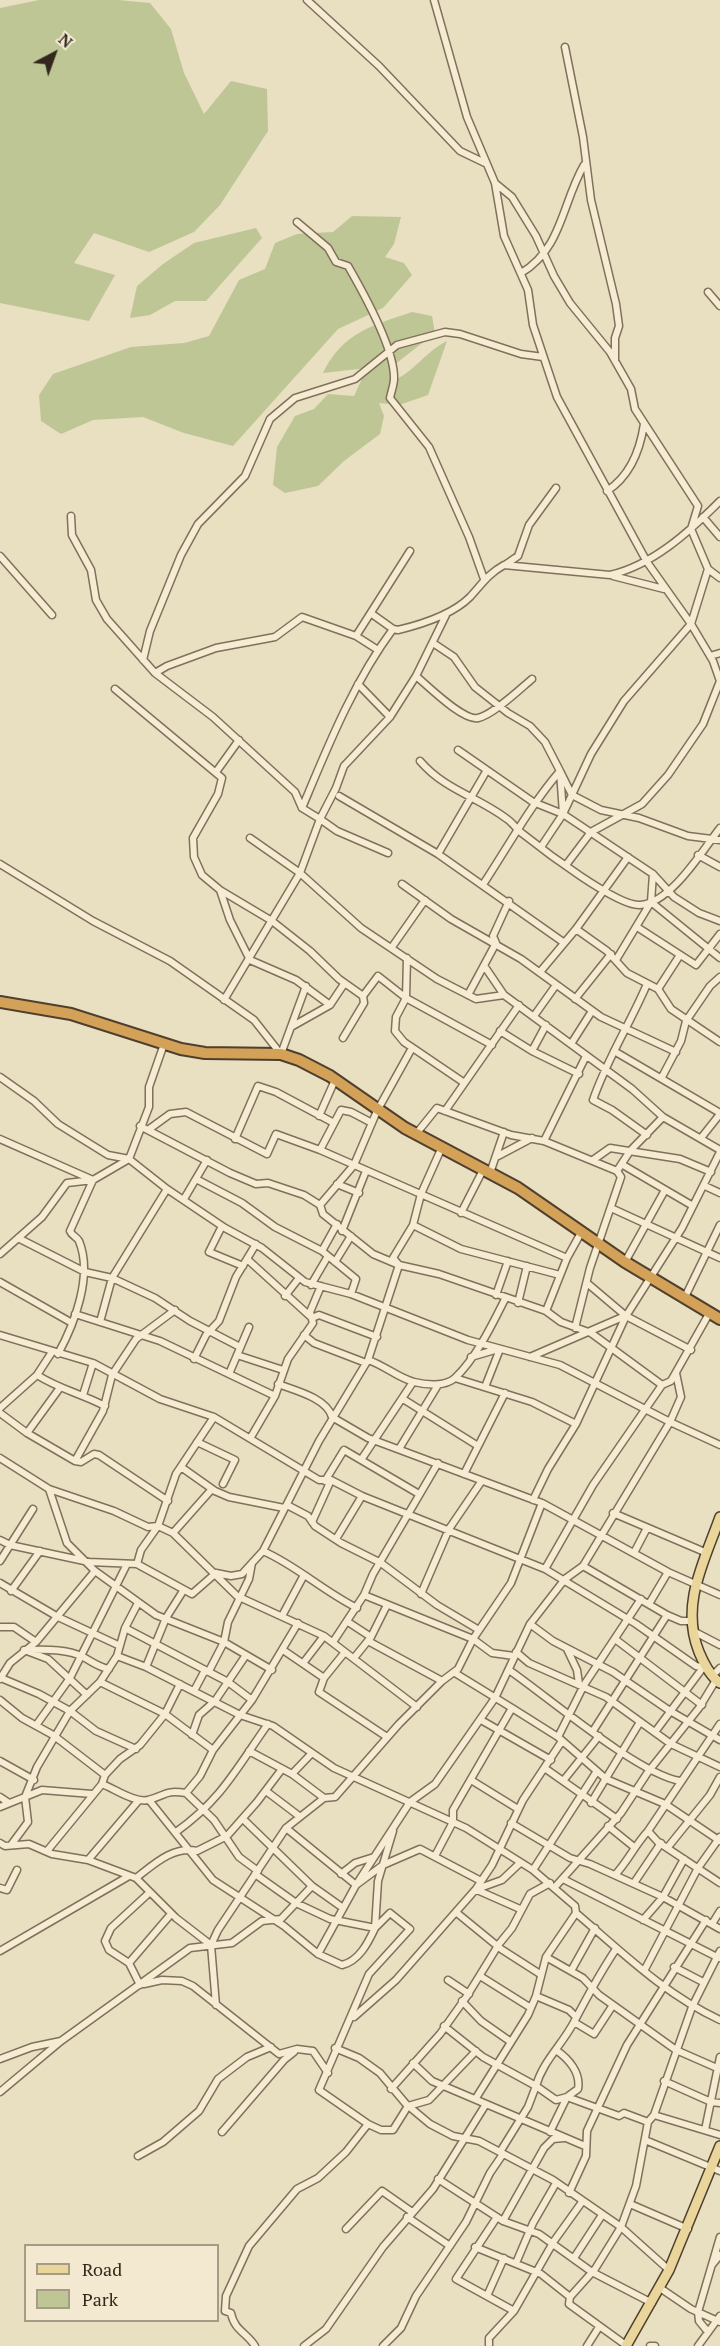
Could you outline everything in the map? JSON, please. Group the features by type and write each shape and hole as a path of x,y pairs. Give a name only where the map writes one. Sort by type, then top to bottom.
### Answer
{"highway":[{"path":"0,1002 71,1014 164,1044 205,1053 281,1054 315,1067 377,1111 487,1171 582,1230 624,1262 715,1315"}],"main road":[{"path":"716,1680 704,1668 692,1626 691,1603 720,1517"},
{"path":"626,2346 669,2270 716,2169 720,2146"}],"street":[{"path":"307,0 380,66 460,151 485,163"},
{"path":"434,0 459,93 485,163 495,183 504,236 521,273 543,357 557,397 647,562 692,624 710,656 720,681 703,724 684,754 642,804 617,815 591,832 566,865"},
{"path":"565,47 583,137 585,164 616,304 619,326 615,338 615,362"},
{"path":"521,273 544,254 560,229 573,184 585,164"},
{"path":"495,183 513,197 570,303 615,362 631,389 635,409 698,506 691,529 708,569 720,578"},
{"path":"297,222 328,248 336,262 348,266 368,301 388,350 394,378 390,398 429,447 469,537 484,579"},
{"path":"708,292 720,306"},
{"path":"143,660 150,631 181,555 198,525 245,476 270,419 295,398 355,379 388,350 445,332 460,334 521,354 543,357"},
{"path":"607,491 620,482 631,465 644,424"},
{"path":"372,614 393,629 413,626 446,615 471,596 484,579 518,556 529,525 555,488"},
{"path":"610,575 647,562 691,529 720,501"},
{"path":"71,516 72,535 91,570 96,600 107,619 155,674 239,740 295,792 302,808 337,831 388,854"},
{"path":"703,517 720,537"},
{"path":"356,636 410,551"},
{"path":"0,556 52,615"},
{"path":"504,565 610,575 630,578 666,589"},
{"path":"541,847 563,814 591,754 624,700 692,624 708,569"},
{"path":"224,1000 300,873 320,819 344,766 390,717 416,676 446,615"},
{"path":"155,674 167,666 216,648 275,637 302,617 356,636 378,650"},
{"path":"302,808 357,684 393,629"},
{"path":"434,643 454,657 475,687 497,705 530,726 545,742 572,795 617,815 639,818 673,831 720,840"},
{"path":"710,656 720,654"},
{"path":"416,676 470,717 477,719 488,714 532,679"},
{"path":"357,684 390,717"},
{"path":"115,690 222,778 222,783 193,838 194,857 202,875 220,890 272,921 310,951 344,984 363,996"},
{"path":"216,772 239,740"},
{"path":"458,750 533,802 563,814 628,857 653,874 669,892 699,913 720,921"},
{"path":"420,761 444,784 507,818 541,847 604,891 638,906 669,892 720,828"},
{"path":"438,854 487,770"},
{"path":"484,883 519,830 533,802 560,771"},
{"path":"560,771 563,814"},
{"path":"339,796 484,883 563,942"},
{"path":"250,838 300,873 361,928 437,979 476,999 504,995"},
{"path":"698,855 720,867"},
{"path":"540,972 576,928 628,857"},
{"path":"0,864 93,921 164,957 254,1020 281,1054"},
{"path":"616,960 651,902 653,874"},
{"path":"402,884 451,919 540,972 592,1011 676,1052"},
{"path":"220,890 230,920 250,960 306,986 330,1005"},
{"path":"392,947 425,900"},
{"path":"468,995 496,944 493,936 509,901"},
{"path":"651,902 720,958"},
{"path":"637,927 696,965 720,934"},
{"path":"576,928 611,954 627,973 658,989 670,1009 720,1042"},
{"path":"575,999 611,954"},
{"path":"658,989 680,955"},
{"path":"407,958 406,998 396,1017 394,1030 412,1048 463,1082"},
{"path":"485,967 504,995 603,1070 632,1089 663,1117 720,1151 705,1186 676,1239 626,1316 576,1424 548,1469 533,1500"},
{"path":"343,1038 364,1003 363,996 378,976 406,998 492,1045"},
{"path":"662,1077 676,1052 686,1021 710,986 720,977"},
{"path":"291,1027 330,1005 344,984"},
{"path":"647,984 628,1028 603,1070 593,1100 612,1110 647,1135"},
{"path":"534,1016 556,985"},
{"path":"281,1054 306,986"},
{"path":"445,1111 463,1082 519,1005"},
{"path":"571,1044 592,1011"},
{"path":"532,1051 546,1026"},
{"path":"500,1030 532,1051 579,1074"},
{"path":"0,1254 42,1217 67,1183 93,1180 129,1159 149,1107 149,1088 164,1044"},
{"path":"320,1205 354,1164 377,1111 412,1048"},
{"path":"614,1051 662,1077 720,1114 701,1138"},
{"path":"544,1141 586,1056"},
{"path":"0,1077 34,1101 58,1124 108,1155 129,1159 167,1189 222,1226 256,1244 311,1285 351,1294 480,1343 560,1365 645,1411 720,1445"},
{"path":"319,1116 335,1080"},
{"path":"235,1139 258,1086 276,1092 334,1123"},
{"path":"320,1150 341,1110 372,1123"},
{"path":"416,1134 434,1110 445,1111 504,1132 544,1141 617,1171 621,1177 599,1242 576,1328"},
{"path":"148,1130 170,1114 186,1112 267,1154 276,1134 354,1164 567,1258"},
{"path":"617,1171 630,1151 663,1117"},
{"path":"140,1126 246,1180 292,1191 320,1205 323,1214 373,1254 546,1311 576,1328 591,1333 662,1385"},
{"path":"461,1213 498,1156 504,1132"},
{"path":"498,1156 532,1138"},
{"path":"0,1139 93,1180"},
{"path":"399,1264 393,1258 413,1225 422,1194 441,1147"},
{"path":"593,1160 610,1148 680,1159 711,1172"},
{"path":"184,1199 207,1160"},
{"path":"623,1165 693,1206"},
{"path":"342,1231 366,1171"},
{"path":"196,1179 253,1209 275,1227 325,1253 356,1279 351,1294"},
{"path":"0,1408 37,1375 55,1353 72,1323 85,1272 79,1241 70,1231 93,1180"},
{"path":"337,1184 359,1193"},
{"path":"705,1186 720,1193"},
{"path":"100,1322 112,1278 167,1189"},
{"path":"624,1262 665,1190"},
{"path":"611,1208 720,1257"},
{"path":"311,1285 337,1224"},
{"path":"413,1225 462,1249 560,1275"},
{"path":"685,1297 720,1225"},
{"path":"222,1226 209,1252 245,1263 312,1318"},
{"path":"546,1311 567,1258 582,1230"},
{"path":"335,1262 351,1236"},
{"path":"18,1238 85,1272 112,1278 240,1347"},
{"path":"194,1359 206,1335 219,1321 256,1244"},
{"path":"496,1295 508,1261"},
{"path":"216,1573 231,1576 242,1574 263,1551 332,1417 367,1361 387,1308 399,1264"},
{"path":"518,1303 527,1266"},
{"path":"285,1296 299,1278"},
{"path":"0,1282 72,1323"},
{"path":"587,1283 626,1316 691,1350"},
{"path":"251,1437 275,1396 283,1370 313,1323 310,1312 321,1287"},
{"path":"304,1335 314,1343 367,1361 413,1382 438,1385 455,1378 480,1343 505,1299"},
{"path":"75,1461 105,1406 112,1376 141,1336 175,1310"},
{"path":"75,1314 160,1341 275,1396"},
{"path":"312,1318 319,1315 377,1337"},
{"path":"545,1569 599,1475 662,1385 671,1381 715,1315"},
{"path":"529,1358 558,1343 591,1333 626,1316"},
{"path":"229,1374 249,1327"},
{"path":"0,1335 93,1364 112,1376 160,1399 214,1417 305,1471 565,1579 592,1599 704,1668 655,1732"},
{"path":"470,1358 500,1349"},
{"path":"485,1387 500,1349"},
{"path":"237,1355 283,1370"},
{"path":"84,1395 93,1364"},
{"path":"318,1954 356,1885 410,1802 435,1784 481,1720 495,1698 530,1624 565,1579 584,1566 613,1513 670,1422 681,1397 676,1373"},
{"path":"37,1375 60,1389 84,1395 105,1406"},
{"path":"455,1378 532,1402 576,1424"},
{"path":"361,1460 413,1382"},
{"path":"278,1384 319,1402 331,1412 332,1417 373,1440 542,1503 695,1586 720,1595"},
{"path":"399,1449 438,1385"},
{"path":"27,1433 60,1389"},
{"path":"464,1474 505,1393"},
{"path":"403,1399 478,1446"},
{"path":"0,1413 27,1433 75,1461 81,1462 97,1454 128,1471 168,1501"},
{"path":"136,1564 141,1550 158,1526 181,1467 214,1417"},
{"path":"197,1442 234,1460 223,1484"},
{"path":"312,1522 328,1480 344,1450 419,1494"},
{"path":"0,1458 50,1489 114,1511 148,1527 158,1526 173,1533 240,1598 324,1636 417,1707"},
{"path":"333,1642 357,1608 438,1463"},
{"path":"181,1467 212,1489 229,1497 286,1506 308,1515 312,1522 336,1539 381,1563 421,1594 479,1630"},
{"path":"421,1594 449,1529 481,1482"},
{"path":"50,1489 67,1543 89,1562 95,1571 138,1603 166,1618 224,1642 272,1670"},
{"path":"173,1533 212,1489"},
{"path":"336,1539 362,1496"},
{"path":"216,2005 211,1945 272,1848 286,1828 299,1816 324,1798 335,1797 387,1737 442,1681 454,1673 473,1639 511,1583 542,1503"},
{"path":"0,1561 33,1509"},
{"path":"613,1513 707,1553"},
{"path":"634,1553 647,1528"},
{"path":"0,1540 10,1545 89,1562 136,1564 192,1594 216,1573"},
{"path":"10,1592 40,1551"},
{"path":"263,1551 284,1561 329,1593 357,1608"},
{"path":"194,1691 204,1672 209,1671 224,1642 228,1622 240,1598 252,1563"},
{"path":"37,1724 70,1678 127,1564"},
{"path":"584,1566 667,1616 692,1626 720,1645"},
{"path":"95,1571 58,1617 36,1642 23,1650 0,1679 53,1701 96,1731 136,1749"},
{"path":"649,1604 668,1572"},
{"path":"282,1616 304,1575"},
{"path":"0,1583 10,1592 118,1645"},
{"path":"146,1667 166,1618 183,1591"},
{"path":"364,1595 473,1639 492,1653 515,1654 566,1681 582,1685 611,1701 671,1744 720,1767"},
{"path":"352,2019 396,1980 476,1889 492,1864 518,1809 551,1760 582,1685 598,1665 641,1599"},
{"path":"11,1845 28,1822 25,1797 34,1780 37,1767 70,1712 100,1682 109,1669 117,1656 118,1645 138,1603"},
{"path":"354,1658 369,1639 387,1605"},
{"path":"593,1731 638,1657 667,1616"},
{"path":"348,1622 369,1639 442,1681"},
{"path":"186,1793 200,1776 213,1750 272,1670 298,1623"},
{"path":"530,1624 566,1649 624,1679 670,1711 720,1740"},
{"path":"0,1627 14,1627 36,1642"},
{"path":"125,1628 209,1671 252,1700"},
{"path":"304,1662 324,1636"},
{"path":"615,1640 686,1690 702,1705"},
{"path":"566,1649 582,1685"},
{"path":"23,1650 67,1652 82,1656 96,1666 109,1669"},
{"path":"23,1650 48,1659 87,1695"},
{"path":"283,1650 304,1662 324,1678"},
{"path":"345,1652 324,1678 319,1692 387,1737"},
{"path":"192,1735 199,1715 214,1701 246,1655"},
{"path":"117,1656 146,1667 240,1715 268,1724 311,1754 353,1778 453,1822 533,1870 553,1885 575,1906 576,1912 663,1989 692,2007 720,2020"},
{"path":"391,2089 440,2034 469,1994 499,1944 512,1928 520,1909 530,1894 563,1879 616,1819 650,1769 702,1705 720,1668"},
{"path":"509,1670 622,1751 650,1769 680,1780"},
{"path":"454,1673 560,1739 606,1779 665,1804 719,1839 698,1868 644,1971"},
{"path":"100,1682 165,1714 213,1750"},
{"path":"47,1851 102,1784 105,1775 120,1759 136,1749 165,1714 180,1684"},
{"path":"0,1700 21,1718 37,1724 105,1775"},
{"path":"435,1856 453,1822 453,1810 512,1708"},
{"path":"481,1720 551,1760"},
{"path":"591,1803 640,1722"},
{"path":"176,1832 204,1810 223,1791 268,1724"},
{"path":"615,1875 629,1860 634,1847 648,1831 680,1780 688,1774 720,1724"},
{"path":"563,1781 599,1736"},
{"path":"249,1751 292,1774 324,1798"},
{"path":"292,1774 311,1754"},
{"path":"0,1761 34,1780"},
{"path":"136,1878 162,1858 189,1849 197,1851 227,1836 282,1769"},
{"path":"546,1769 616,1819"},
{"path":"533,1870 597,1771"},
{"path":"668,1847 710,1795 720,1777"},
{"path":"471,1780 518,1809"},
{"path":"102,1784 139,1800 149,1800 171,1791 186,1793 227,1836 239,1857 296,1903 336,1920 375,1928"},
{"path":"0,1807 42,1790 92,1794"},
{"path":"266,1791 299,1816"},
{"path":"0,1797 9,1803"},
{"path":"88,1860 139,1800"},
{"path":"149,1800 213,1880 273,1920 318,1954 336,1964 349,1963 368,1942 375,1928 390,1913 410,1929 369,1974 352,2019 335,2048 328,2073 320,2090 368,2124 381,2130 393,2130 408,2106 429,2100 476,2051"},
{"path":"243,1819 312,1886 344,1908"},
{"path":"511,1823 547,1846 634,1883 720,1929"},
{"path":"608,1826 634,1847"},
{"path":"375,1928 378,1881 394,1827"},
{"path":"286,1828 356,1885"},
{"path":"648,1831 661,1844 720,1883"},
{"path":"0,1844 29,1844 47,1851 88,1860 136,1878 171,1914 211,1945"},
{"path":"634,1883 661,1844"},
{"path":"356,1885 383,1865 420,1849 481,1881"},
{"path":"341,1874 355,1863 374,1857"},
{"path":"643,1920 663,1897 684,1859"},
{"path":"476,1889 502,1880 520,1863"},
{"path":"0,1888 7,1890 17,1870"},
{"path":"0,1951 129,1876"},
{"path":"563,1879 689,1943 719,1955 692,2007 664,2081 654,2115 648,2122 630,2204 621,2227 609,2249 570,2297 569,2304 626,2346"},
{"path":"0,2092 61,2041 190,1948 232,1943 255,1925 281,1919 312,1886"},
{"path":"476,1889 520,1909"},
{"path":"140,1985 129,1963 109,1950 105,1941 111,1928 149,1893"},
{"path":"569,2193 586,2156 586,2131 639,2024 655,2005 689,1943 720,1911"},
{"path":"457,1912 540,1974"},
{"path":"476,2098 498,2066 531,2008 546,1957 576,1912"},
{"path":"129,1963 171,1914"},
{"path":"571,1971 595,1928"},
{"path":"383,2346 401,2328 416,2296 476,2202 521,2119 536,2086 540,2071 575,2020 590,1988 616,1949"},
{"path":"546,1957 583,1978 590,1988 676,2050 717,2068"},
{"path":"674,1967 703,1982"},
{"path":"480,1976 531,2008"},
{"path":"140,1985 162,1980 182,1981 195,1987 279,2054 297,2049 313,2051 328,2073"},
{"path":"448,1980 469,1994"},
{"path":"536,1996 569,2010 575,2020 594,2034 613,2005"},
{"path":"462,2001 481,2021 511,2042"},
{"path":"444,2026 498,2066 536,2086 556,2100 567,2097 578,2089 579,2081 569,2059 556,2050"},
{"path":"0,2059 32,2047 61,2041"},
{"path":"138,2156 163,2142 199,2111 219,2079 247,2057 271,2046"},
{"path":"335,2048 366,2063 380,2073 391,2089 408,2106 438,2128 453,2136 466,2137 502,2153 509,2160 532,2168 556,2183 621,2227 669,2270"},
{"path":"222,2132 284,2060 297,2049"},
{"path":"705,2130 720,2057"},
{"path":"412,2063 432,2081 585,2146"},
{"path":"664,2081 711,2102 720,2103"},
{"path":"567,2097 619,2116 624,2113 648,2122"},
{"path":"550,2132 567,2097"},
{"path":"304,2346 326,2330 409,2214 433,2189 486,2104"},
{"path":"654,2115 720,2135"},
{"path":"255,2346 249,2336 235,2327 231,2313 225,2311 226,2296 249,2246 297,2189 318,2178 346,2152 368,2124"},
{"path":"514,2311 456,2279 475,2247 500,2219 544,2148 553,2139 565,2138"},
{"path":"645,2140 716,2169"},
{"path":"438,2179 500,2219 539,2234 592,2272 652,2303"},
{"path":"516,2263 556,2183"},
{"path":"346,2229 382,2191 450,2246"},
{"path":"489,2346 489,2338 514,2311 552,2243 582,2202"},
{"path":"630,2204 688,2229"},
{"path":"574,2258 602,2215"},
{"path":"708,2332 699,2321 698,2312 720,2237"},
{"path":"475,2247 548,2277 570,2297"},
{"path":"710,2268 720,2255"},
{"path":"488,2296 504,2258"},
{"path":"660,2288 698,2312 719,2320 698,2346"},
{"path":"587,2346 599,2327"},
{"path":"650,2346 655,2346"}],"green space":[{"path":"39,0 118,0 150,3 171,29 184,73 204,114 231,81 267,89 268,131 220,205 194,232 149,252 94,233 74,263 115,275 89,321 0,303 0,8"},
{"path":"352,216 401,217 394,244 385,257 404,263 412,275 383,308 338,329 233,446 184,433 143,417 93,420 61,434 41,421 39,395 53,374 131,347 184,343 209,336 239,280 265,269 275,243 297,234 333,232"},
{"path":"256,228 262,238 206,301 175,301 150,315 130,318 137,286 163,264 194,243"},
{"path":"412,312 432,316 435,333 394,365 393,381 447,341 428,395 399,405 379,403 384,416 380,434 344,461 318,486 285,493 273,485 277,447 295,416 314,409 328,394 354,396 367,368 323,373 339,348 372,326"}]}
